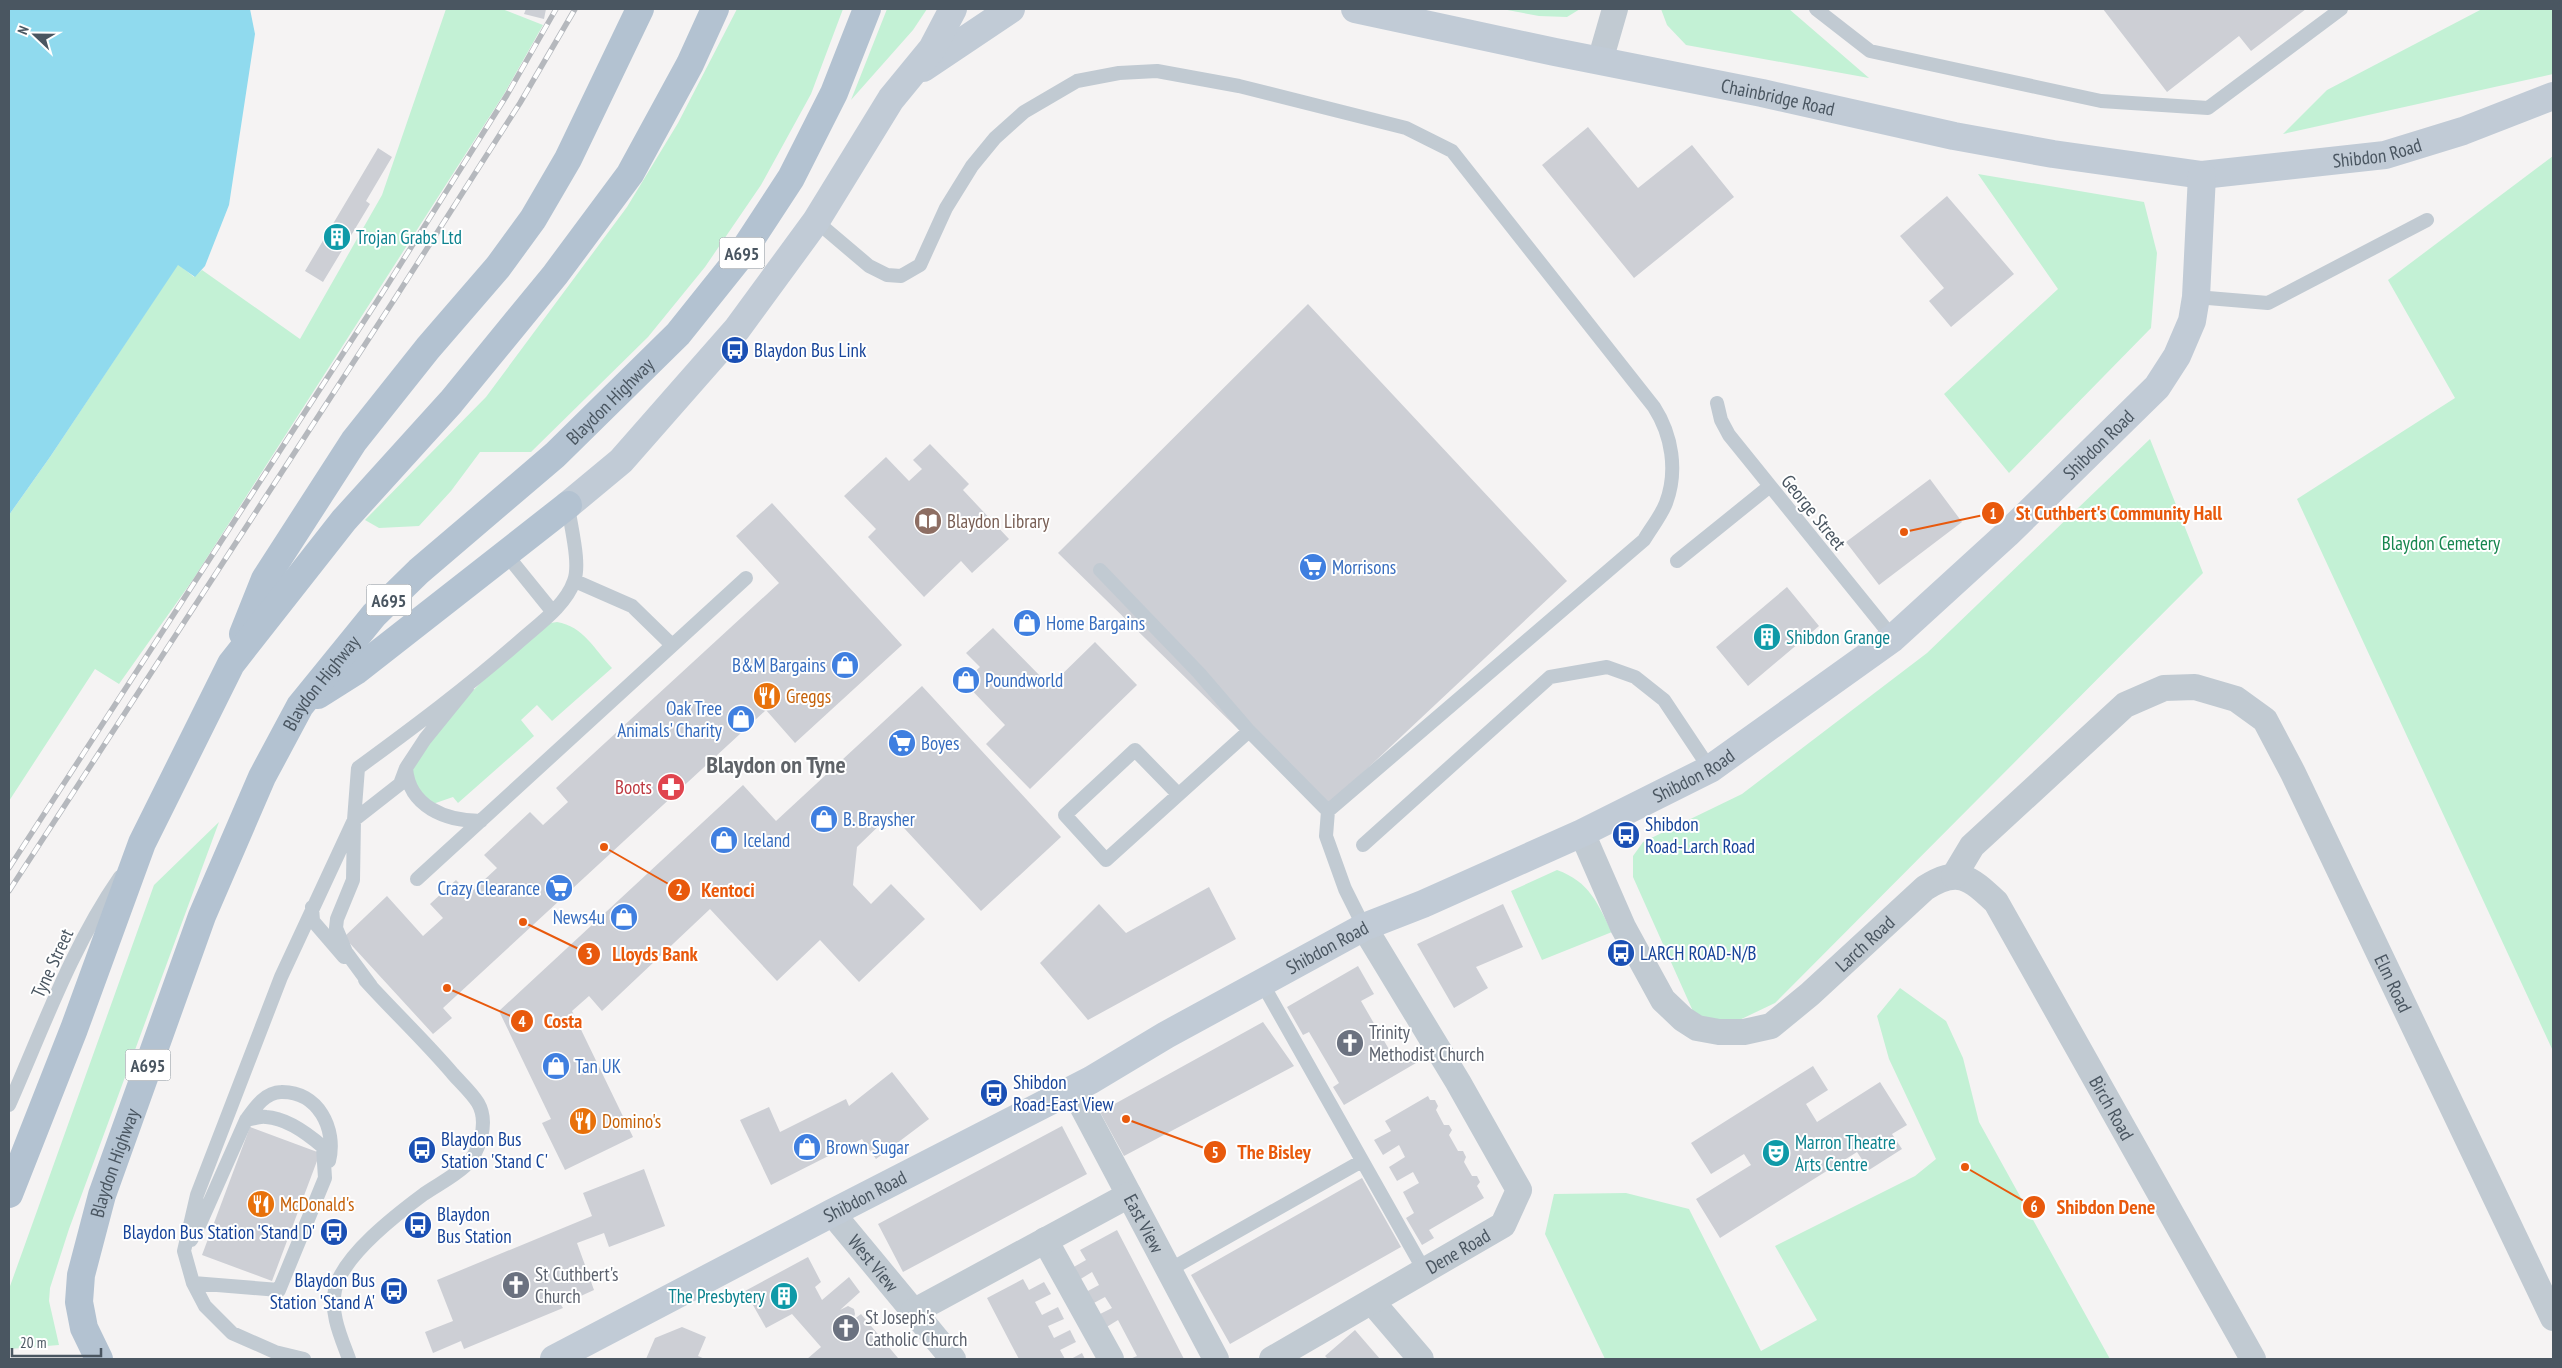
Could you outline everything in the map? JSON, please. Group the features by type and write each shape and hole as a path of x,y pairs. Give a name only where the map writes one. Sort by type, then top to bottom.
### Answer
{"main road":[{"path":"9,1194 74,1029 142,844 231,664 265,579 354,441 428,348 498,267 533,219 568,159 640,9"},
{"path":"231,664 344,520 451,402 555,275 630,174 690,64 715,9"},
{"name":"Blaydon Highway","path":"99,1359 84,1328 79,1302 81,1275 102,1195 202,916 262,777 300,706 374,615 420,571 555,455 678,334 738,259 791,178 834,93 867,9"},
{"path":"300,706 356,671 568,505"}],"street":[{"path":"568,505 621,461 693,381 737,328 816,221 891,99 932,49 954,9"},
{"path":"915,72 1011,9"},
{"name":"Chainbridge Road","path":"1355,9 1762,93 1954,136 2053,154 2202,176"},
{"path":"1600,61 1615,9"},
{"name":"Shibdon Road","path":"554,1359 832,1212 1072,1089 1364,927 1423,904 1582,833 1710,769 1893,638 2007,534 2157,387 2178,356 2192,321 2196,297 2202,176 2385,155 2463,130 2553,96"},
{"name":"Elm Road","path":"1954,876 1972,846 2125,705 2164,688 2195,687 2236,699 2265,720 2293,773 2553,1318"},
{"name":"Larch Road","path":"1582,833 1623,927 1663,1000 1682,1019 1698,1028 1719,1032 1744,1032 1771,1026 1810,994 1925,888 1941,878 1954,876"},
{"name":"Birch Road","path":"1954,876 1965,877 1996,902 2252,1359"},
{"name":"Dene Road","path":"1288,1356 1373,1302 1503,1225 1519,1190 1458,1082 1364,927"},
{"name":"East View","path":"1072,1089 1216,1359"},
{"path":"913,1312 1129,1195"},
{"name":"West View","path":"832,1212 946,1356"},
{"path":"1045,1240 1111,1359"},
{"path":"1373,1302 1421,1359"}],"lane":[{"path":"1816,9 1870,51 2101,101 2208,108 2341,9"},
{"path":"816,221 869,266 887,275 901,276 920,264 946,208 972,166 995,138 1024,112 1076,81 1119,73 1157,71 1239,86 1406,128 1452,151 1654,407 1665,424 1670,440 1671,483 1666,504 1644,540 1328,811 1326,836 1345,888 1364,927"},
{"path":"2196,297 2268,303 2427,220"},
{"name":"George Street","path":"1718,403 1721,420 1728,435 1893,638"},
{"path":"1676,561 1770,486"},
{"path":"371,986 346,952 336,928 337,919 352,880 358,768 468,686 564,599 575,581 575,559 568,505"},
{"path":"505,553 552,611"},
{"path":"1100,570 1199,673 1249,730 1328,811"},
{"path":"417,879 746,578"},
{"path":"575,581 632,606 672,645"},
{"path":"1363,845 1550,677 1607,667 1635,676 1664,700 1710,769"},
{"path":"304,1359 275,1352 232,1333 205,1306 193,1283 184,1251 197,1195 264,1018 312,907 354,820 400,784 406,768 425,739 468,686"},
{"path":"1178,794 1135,750 1065,815 1106,860 1249,730"},
{"path":"406,768 407,777 416,794 431,810 459,821 481,821"},
{"name":"Tyne Street","path":"9,1105 98,908 142,844"},
{"path":"312,907 313,921 321,932 433,1050 473,1097 478,1104 483,1120 478,1145 465,1166 422,1196 367,1242 341,1273 335,1289 333,1307 338,1329 349,1359"},
{"path":"1262,983 1425,1272"},
{"path":"184,1251 199,1226 246,1120 261,1100 280,1092 300,1096 313,1104 325,1117 332,1132 331,1153 325,1178 279,1290 193,1283"},
{"path":"246,1120 265,1116 299,1129 312,1138 323,1147 325,1178"},
{"path":"1169,1270 1362,1161"}],"green space":[{"path":"446,9 502,9 543,25 504,94 192,581 119,684 95,669 9,801 9,515 50,457 178,264 194,277 202,270 300,339 382,195"},
{"path":"737,9 843,9 811,94 761,185 705,267 648,337 531,452 480,452 451,491 419,526 379,528 365,520 486,397 627,207 678,123"},
{"path":"887,9 927,9 913,30 851,100"},
{"path":"1502,9 1580,9 1567,17 1539,16"},
{"path":"1661,9 1789,9 1869,78 1686,45 1667,25"},
{"path":"2482,9 2553,9 2553,74 2283,134 2327,90"},
{"name":"Blaydon Cemetery","path":"2553,156 2553,1051 2297,499 2455,398 2388,280"},
{"path":"1978,174 2144,202 2157,253 2151,328 2009,473 1944,394 2058,289"},
{"path":"2150,439 2203,573 1775,1003 1731,1024 1696,1018 1633,877 1633,856 1643,842 1742,794 1927,653"},
{"path":"557,622 574,628 588,640 612,668 552,721 537,705 521,720 534,736 458,803 453,797 427,806 407,777 425,739 538,625"},
{"path":"219,822 69,1229 50,1288 49,1301 59,1345 9,1349 9,1289 154,885"},
{"path":"1557,870 1585,887 1597,903 1612,932 1542,960 1511,891"},
{"path":"1900,988 1946,1021 1963,1058 1979,1122 2110,1359 1605,1359 1545,1234 1554,1194 1626,1193 1689,1209 1761,1351 1817,1320 1775,1246 1915,1176 1936,1159 1889,1059 1877,1016"}],"water":[{"path":"9,9 250,9 255,34 229,205 205,266 195,277 178,265 9,515"}],"building":[{"path":"526,9 546,9 544,19 524,14"},
{"path":"2103,9 2306,9 2251,51 2239,36 2167,92"},
{"path":"1588,127 1638,188 1692,145 1734,197 1634,278 1542,165"},
{"name":"Trojan Grabs Ltd","path":"378,148 392,157 366,201 370,204 323,282 305,271"},
{"path":"1947,196 2014,274 1951,327 1929,301 1944,288 1900,236"},
{"name":"Morrisons","path":"1308,304 1567,581 1322,811 1058,553"},
{"path":"930,444 969,484 963,490 1009,539 972,573 961,561 924,597 868,537 876,529 844,496 886,457 909,481 922,469 913,460"},
{"path":"1930,479 1962,522 1879,585 1846,542"},
{"path":"772,503 902,645 795,743 766,710 443,1008 452,1018 433,1034 344,937 387,896 423,936 443,918 430,904 456,880 469,894 497,868 484,855 530,812 543,825 568,802 556,788 779,583 736,536"},
{"name":"Shibdon Grange","path":"1787,587 1819,626 1748,686 1716,647"},
{"path":"993,628 1050,686 1095,642 1137,685 1030,789 986,744 1005,725 964,682 980,667 966,653"},
{"path":"922,686 1061,837 981,911 891,814 857,847 853,885 871,904 891,884 925,919 859,982 820,940 777,981 710,909 602,1011 589,996 572,1011 633,1137 565,1170 542,1123 551,1119 499,1011 743,785 776,821"},
{"path":"1209,887 1236,939 1088,1020 1040,963 1099,904 1126,933"},
{"path":"1503,904 1523,947 1476,967 1488,988 1454,1008 1417,944"},
{"name":"Trinity Methodist Church","path":"1358,966 1374,994 1361,1001 1394,1058 1408,1050 1416,1063 1344,1105 1333,1087 1339,1083 1309,1032 1303,1035 1287,1007"},
{"path":"1263,1022 1294,1066 1124,1156 1100,1112"},
{"name":"Marron Theatre Arts Centre","path":"1813,1066 1828,1090 1806,1104 1817,1122 1880,1082 1907,1125 1892,1134 1902,1149 1869,1170 1857,1152 1720,1238 1696,1199 1751,1165 1744,1154 1711,1174 1691,1143"},
{"path":"892,1072 929,1119 876,1159 862,1139 771,1185 740,1120 769,1107 780,1132 846,1099 849,1106"},
{"path":"1428,1096 1430,1100 1435,1100 1438,1106 1436,1110 1444,1125 1449,1125 1452,1130 1449,1135 1458,1151 1463,1151 1466,1157 1464,1162 1472,1176 1477,1176 1480,1182 1477,1186 1484,1198 1429,1230 1434,1238 1422,1245 1406,1218 1414,1213 1403,1192 1419,1183 1413,1172 1397,1181 1389,1167 1405,1157 1399,1145 1383,1155 1374,1140 1391,1131 1385,1121"},
{"path":"1062,1126 1087,1174 903,1272 878,1224"},
{"name":"McDonald's","path":"250,1127 320,1153 272,1281 202,1255"},
{"name":"St Cuthbert's Church","path":"644,1169 665,1226 609,1247 604,1233 577,1243 594,1290 561,1305 563,1308 464,1349 461,1341 433,1353 425,1332 453,1321 437,1280 592,1216 583,1193"},
{"path":"1362,1178 1401,1247 1230,1344 1191,1275"},
{"path":"1117,1230 1184,1359 1130,1359 1137,1356 1118,1320 1105,1328 1098,1315 1112,1308 1105,1297 1092,1304 1086,1292 1099,1285 1092,1272 1079,1280 1072,1268 1086,1260 1080,1250"},
{"name":"The Presbytery","path":"808,1257 821,1282 815,1287 822,1300 849,1277 860,1292 840,1310 848,1306 854,1309 853,1320 861,1314 898,1358 807,1359 821,1347 792,1314 766,1328 745,1291"},
{"path":"1023,1279 1029,1290 1044,1282 1051,1294 1035,1302 1042,1315 1058,1307 1064,1319 1048,1326 1054,1338 1070,1330 1076,1342 1060,1350 1065,1359 1019,1359 1012,1346 987,1298"},
{"path":"682,1327 706,1337 698,1356 705,1359 646,1359 655,1338"},
{"path":"1355,1330 1380,1359 1328,1359 1325,1356"},
{"path":"1082,1353 1085,1359 1071,1359"}],"railway":[{"path":"9,868 383,292 507,95 556,9"},
{"path":"9,891 394,300 520,103 575,9"}],"place":[{"name":"Trojan Grabs Ltd","path":"337,237"},
{"name":"Blaydon Bus Link","path":"735,350"},
{"name":"Blaydon Library","path":"928,521"},
{"name":"St Cuthbert's Community Hall","path":"1904,532"},
{"name":"Morrisons","path":"1313,567"},
{"name":"Home Bargains","path":"1027,623"},
{"name":"Shibdon Grange","path":"1767,637"},
{"name":"B&M Bargains","path":"845,665"},
{"name":"Poundworld","path":"966,680"},
{"name":"Greggs","path":"767,696"},
{"name":"Oak Tree Animals' Charity","path":"741,719"},
{"name":"Boyes","path":"902,743"},
{"name":"Boots","path":"671,787"},
{"name":"B. Braysher","path":"824,819"},
{"name":"Shibdon Road-Larch Road","path":"1626,835"},
{"name":"Iceland","path":"724,840"},
{"name":"Kentoci","path":"604,847"},
{"name":"Crazy Clearance","path":"559,888"},
{"name":"News4u","path":"624,917"},
{"name":"Lloyds Bank","path":"523,922"},
{"name":"LARCH ROAD-N/B","path":"1621,953"},
{"name":"Costa","path":"447,988"},
{"name":"Trinity Methodist Church","path":"1350,1043"},
{"name":"Tan UK","path":"556,1066"},
{"name":"Shibdon Road-East View","path":"994,1093"},
{"name":"The Bisley","path":"1126,1119"},
{"name":"Domino's","path":"583,1121"},
{"name":"Brown Sugar","path":"807,1147"},
{"name":"Blaydon Bus Station 'Stand C'","path":"422,1150"},
{"name":"Marron Theatre Arts Centre","path":"1776,1153"},
{"name":"Shibdon Dene","path":"1965,1167"},
{"name":"McDonald's","path":"261,1204"},
{"name":"Blaydon Bus Station","path":"418,1225"},
{"name":"Blaydon Bus Station 'Stand D'","path":"334,1232"},
{"name":"St Cuthbert's Church","path":"516,1285"},
{"name":"Blaydon Bus Station 'Stand A'","path":"394,1291"},
{"name":"The Presbytery","path":"784,1296"},
{"name":"St Joseph's Catholic Church","path":"846,1328"}],"district":[{"name":"Blaydon on Tyne","path":"776,764"}]}
